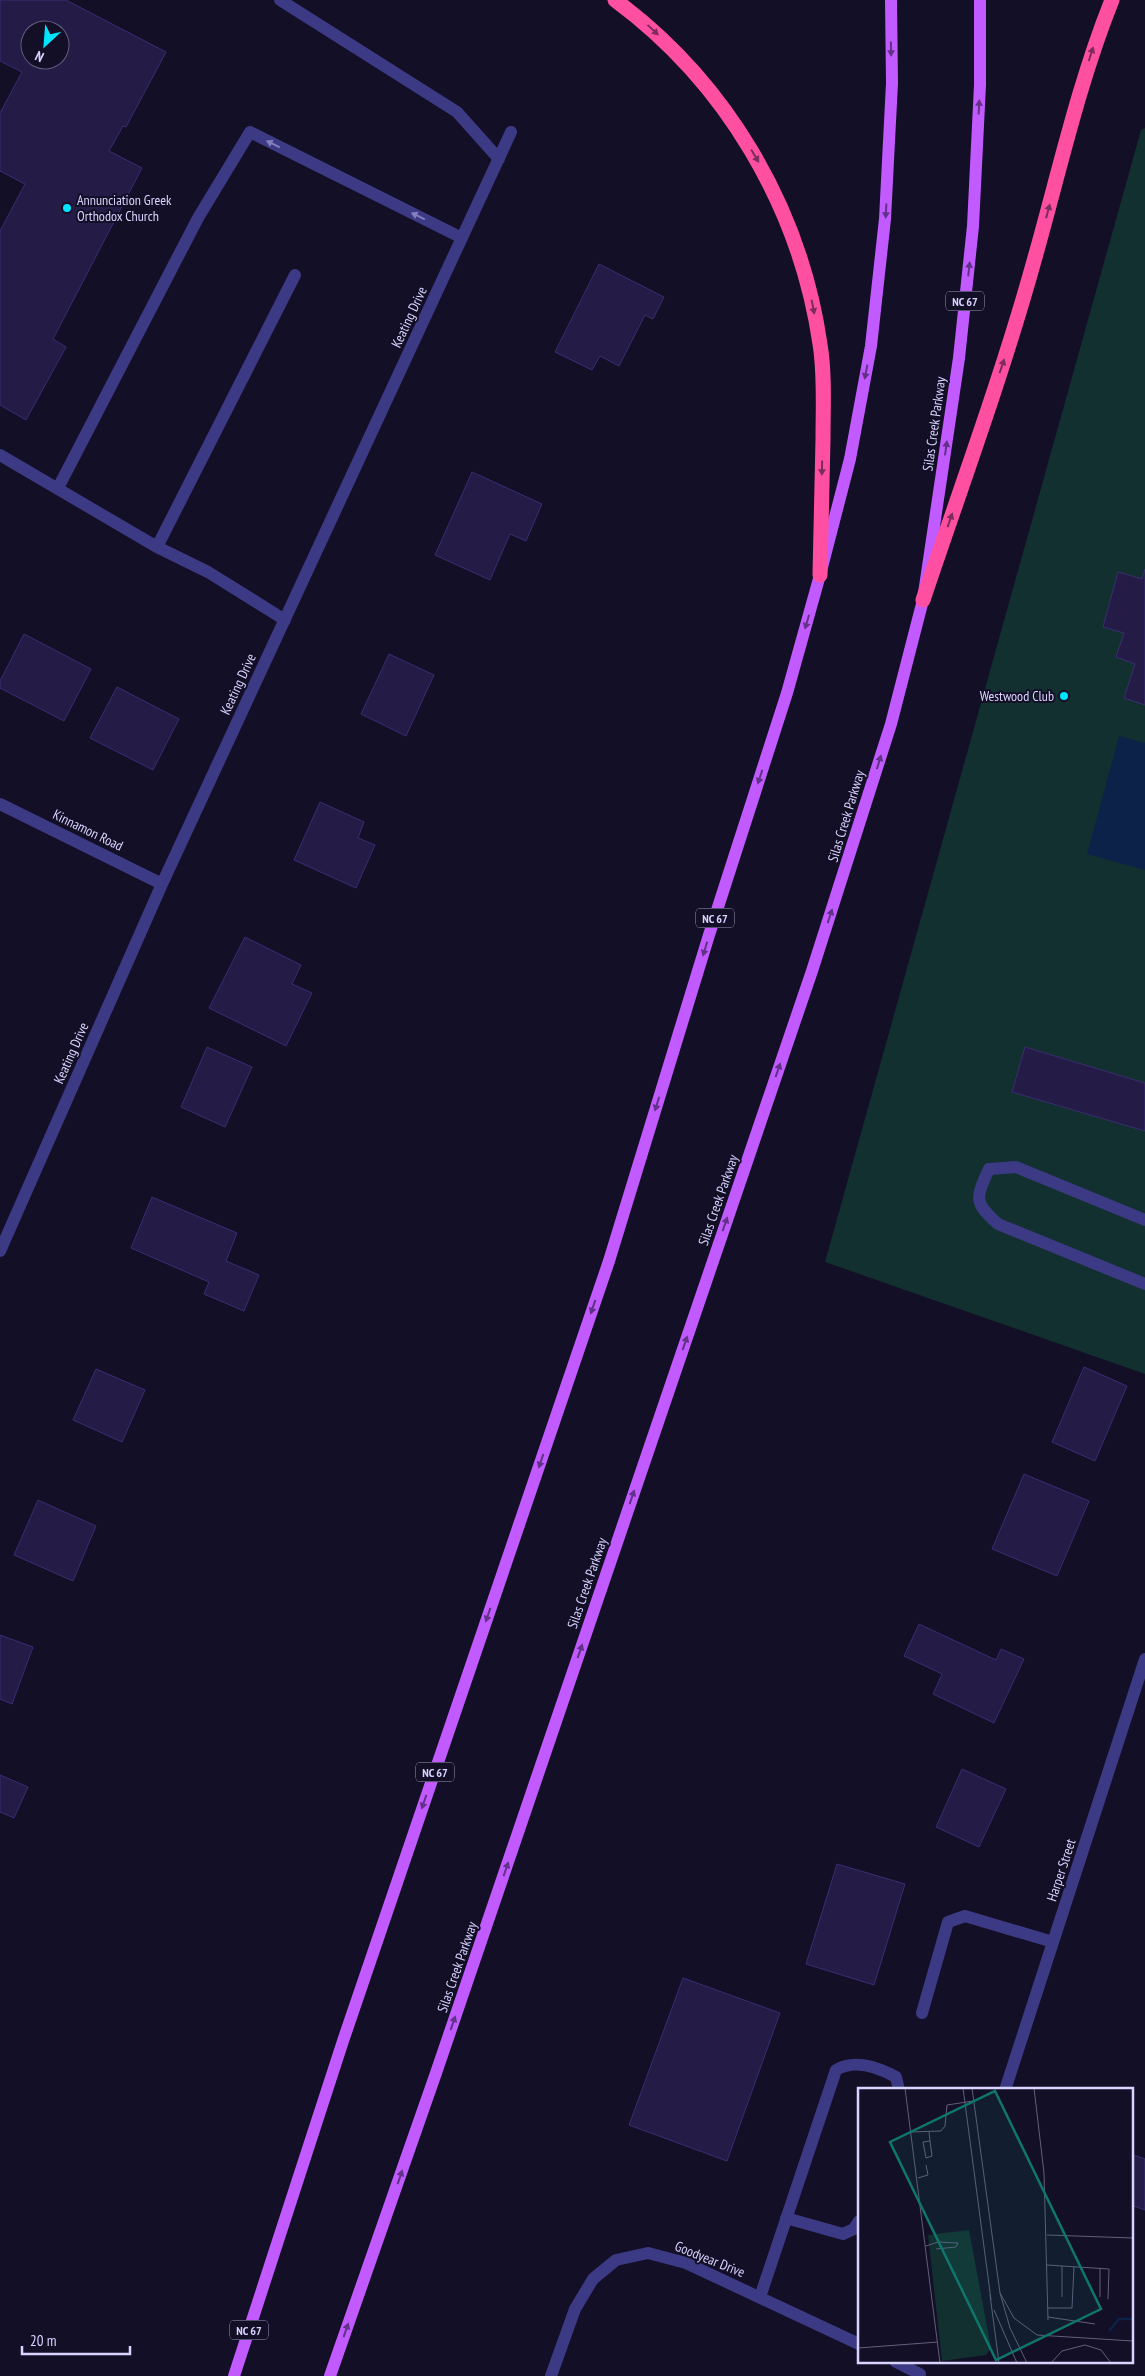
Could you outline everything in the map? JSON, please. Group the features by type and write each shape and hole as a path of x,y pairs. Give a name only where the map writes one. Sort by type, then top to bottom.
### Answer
{"highway":[{"path":"615,0 645,22 676,50 706,84 757,160 780,203 798,248 811,295 821,346 823,394 820,575"},
{"path":"923,600 1016,323 1077,100 1092,50 1112,0"}],"main road":[{"name":"NC 67","path":"234,2376 346,2032 609,1261 709,935 787,694 820,575 850,459 871,346 885,219 892,83 891,0"},
{"name":"Silas Creek Parkway","path":"330,2376 436,2073 812,971 891,724 923,600 959,358 973,226 980,85 980,0"}],"street":[{"path":"280,0 457,112 499,159"},
{"path":"58,488 198,218 250,132 462,238"},
{"name":"Keating Drive","path":"0,1252 162,884 511,132"},
{"path":"158,546 295,275"},
{"path":"0,455 158,546 208,572 285,620"},
{"name":"Kinnamon Road","path":"0,804 162,884"},
{"path":"1145,1220 1016,1167 989,1169 978,1193 981,1209 998,1224 1145,1284"},
{"name":"Harper Street","path":"1007,2088 1145,1659"},
{"path":"922,2013 948,1922 965,1916 1053,1942"},
{"path":"760,2296 836,2070 845,2064 857,2063 888,2072 896,2077 899,2088"},
{"path":"786,2218 843,2234 854,2229 858,2223"},
{"name":"Goodyear Drive","path":"551,2376 575,2309 593,2279 616,2260 648,2253 686,2263 858,2344"},
{"path":"902,2364 921,2371"}],"green space":[{"name":"Westwood Club","path":"1145,128 1145,1374 825,1262 1141,130"}],"water":[{"path":"1119,736 1145,743 1145,870 1087,854"}],"building":[{"name":"Annunciation Greek Orthodox Church","path":"0,0 66,0 166,52 126,127 123,126 109,151 142,168 53,339 66,347 26,420 0,405 0,231 25,184 0,171 0,113 22,72 0,61"},
{"path":"599,264 664,297 653,319 645,315 619,366 600,356 592,370 555,352"},
{"path":"472,472 542,504 526,541 510,534 490,580 435,555"},
{"path":"1145,569 1145,705 1124,698 1135,664 1116,657 1124,633 1103,627 1118,572 1142,579"},
{"path":"24,634 91,669 64,721 0,688 0,681"},
{"path":"389,654 434,675 406,736 361,714"},
{"path":"117,687 179,719 153,770 90,738"},
{"path":"320,802 364,822 358,838 375,845 356,888 294,860"},
{"path":"245,937 301,965 292,984 312,993 286,1046 209,1008"},
{"path":"207,1047 252,1067 225,1127 181,1107"},
{"path":"1025,1047 1145,1083 1145,1131 1012,1092"},
{"path":"152,1197 237,1233 226,1261 259,1275 244,1311 204,1294 209,1282 131,1248"},
{"path":"1084,1367 1127,1386 1095,1461 1052,1442"},
{"path":"96,1369 145,1390 122,1442 73,1420"},
{"path":"1024,1474 1089,1501 1057,1576 992,1549"},
{"path":"38,1500 96,1526 73,1581 14,1555"},
{"path":"919,1624 996,1660 1001,1649 1024,1659 994,1723 933,1694 942,1674 904,1656"},
{"path":"0,1635 33,1647 12,1704 0,1699"},
{"path":"962,1769 1006,1789 979,1847 936,1827"},
{"path":"0,1775 28,1787 14,1818 0,1812"},
{"path":"837,1864 905,1884 874,1985 806,1964"},
{"path":"683,1978 780,2013 727,2161 629,2125"},
{"path":"1132,2154 1145,2159 1145,2210 1132,2205"}],"place":[{"name":"Annunciation Greek Orthodox Church","path":"67,208"},
{"name":"Westwood Club","path":"1064,696"}]}
